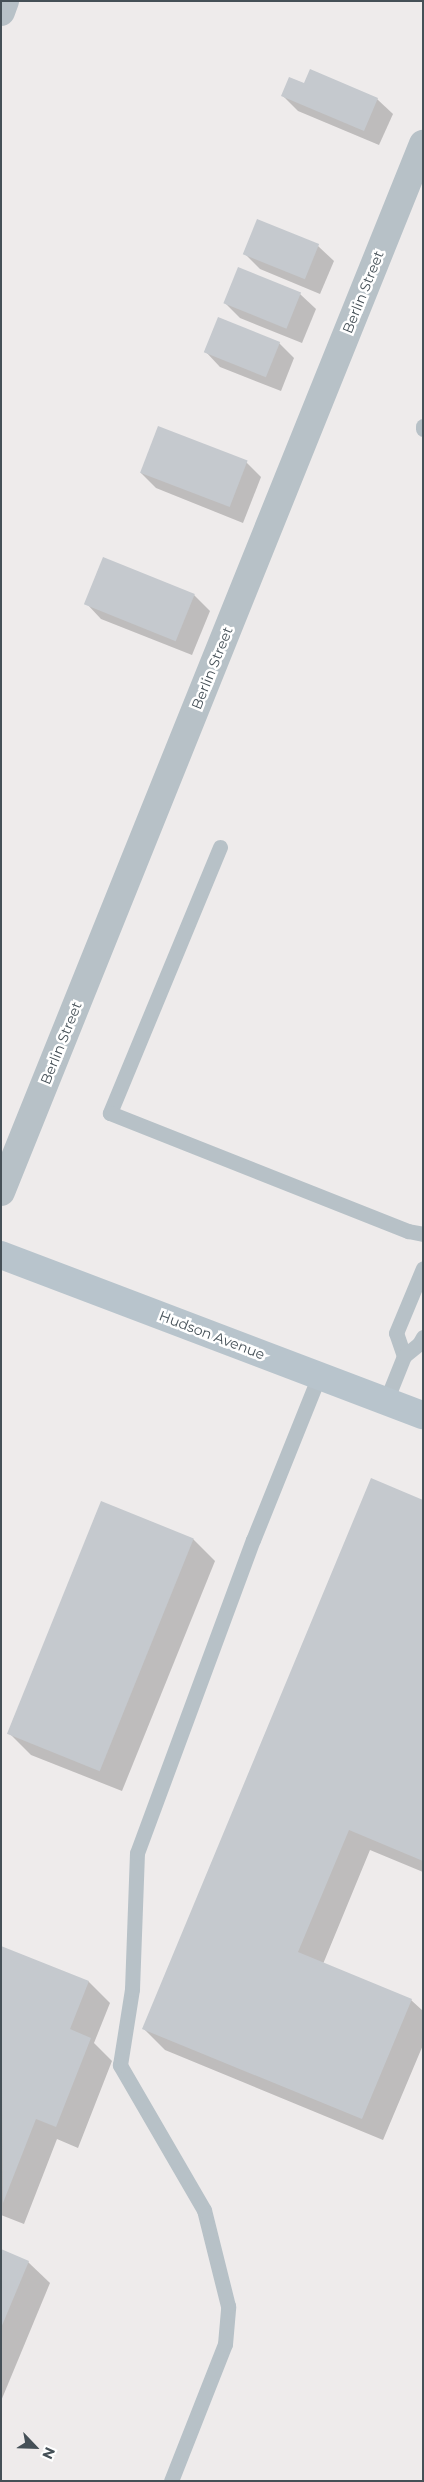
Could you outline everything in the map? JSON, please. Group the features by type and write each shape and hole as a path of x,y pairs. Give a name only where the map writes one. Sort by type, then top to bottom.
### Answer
{"main road":[{"name":"Hudson Avenue","path":"1,1255 423,1415"}],"street":[{"path":"1,12 6,1"},
{"name":"Berlin Street","path":"1,1192 423,144"}],"lane":[{"path":"220,846 110,1113 408,1232 423,1234"},
{"path":"404,1356 396,1334 423,1268"},
{"path":"386,1401 404,1356 419,1344 423,1336"},
{"path":"171,2481 226,2344 228,2306 204,2210 120,2065 132,1989 138,1853 253,1540 319,1376"}],"building":[{"path":"310,69 378,98 364,131 281,96 289,77 304,83"},
{"path":"257,219 319,244 305,279 243,254"},
{"path":"238,267 301,292 286,329 223,303"},
{"path":"218,317 280,342 266,377 204,352"},
{"path":"158,426 248,460 230,507 140,473"},
{"path":"103,557 195,594 176,641 84,604"},
{"path":"371,1478 423,1500 423,1861 349,1830 298,1952 412,1999 362,2119 142,2029"},
{"path":"101,1501 194,1538 100,1771 7,1734"},
{"path":"1,1946 89,1981 70,2029 91,2038 56,2127 36,2119 3,2203"},
{"path":"1,2249 29,2261 1,2328"}]}
